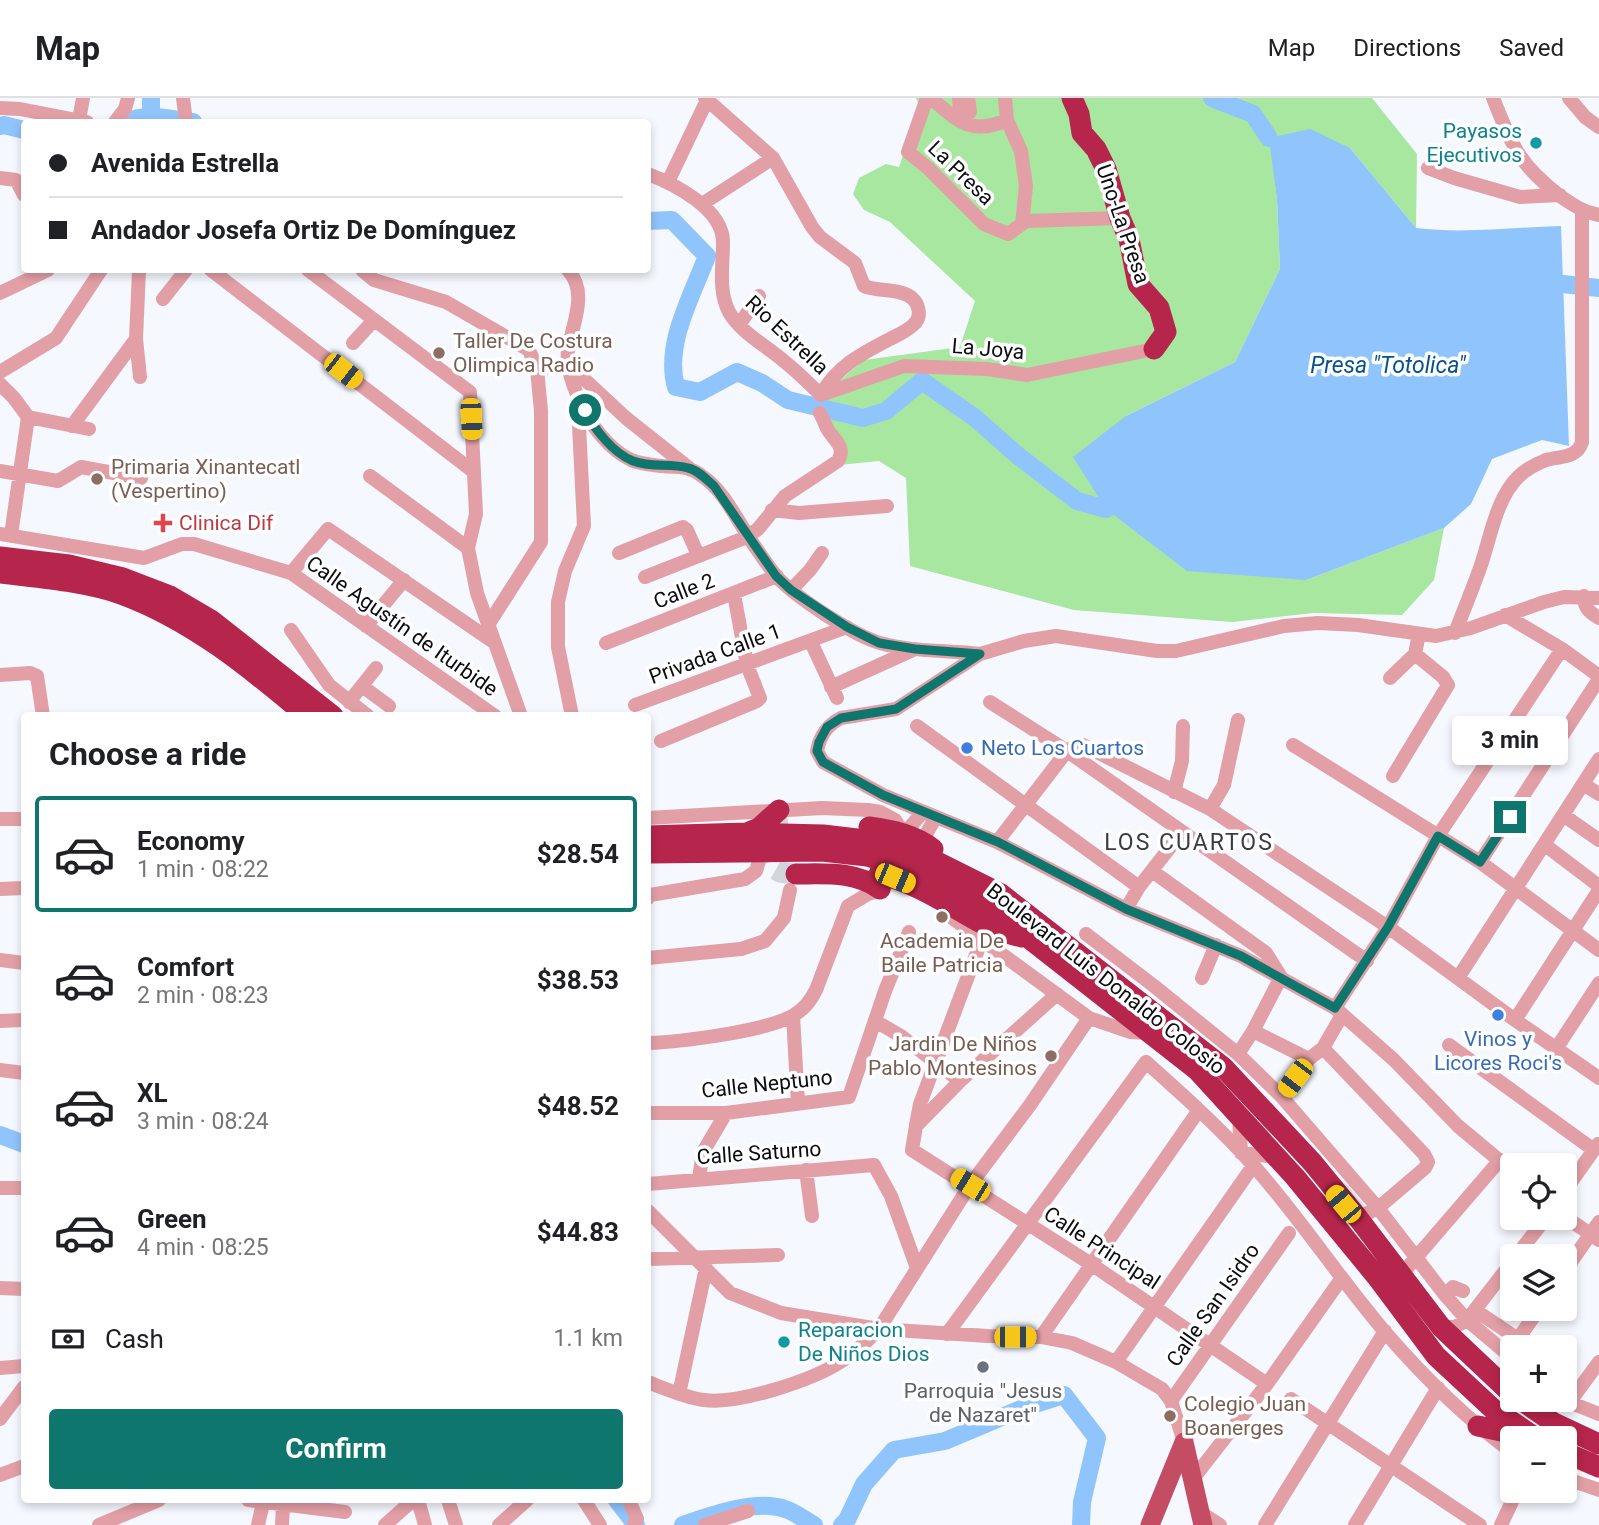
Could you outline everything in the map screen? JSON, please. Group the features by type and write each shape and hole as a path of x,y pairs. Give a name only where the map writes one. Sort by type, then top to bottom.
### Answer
{"highway":[{"name":"Uno-La Presa","path":"1072,98 1079,114 1082,132 1096,149 1106,169 1129,239 1138,284 1159,308 1166,332 1154,349"},
{"path":"0,557 44,552 69,565 123,578 170,596 211,620 328,712"},
{"path":"0,573 65,581 105,590 161,610 201,633 302,712"},
{"path":"746,833 788,816 879,820 913,838 962,873"},
{"name":"Boulevard Luis Donaldo Colosio","path":"651,836 746,833 823,835 874,841 927,857 1001,894 1223,1067 1312,1162 1441,1327 1500,1383"},
{"path":"767,851 788,864 849,867 895,878 938,897 986,927 1034,941"},
{"name":"Boulevard Luis Donaldo Colosio","path":"651,853 822,851 867,856 921,872 955,887 989,907 1197,1070 1295,1177 1377,1277 1436,1356 1493,1409 1518,1426"},
{"path":"793,882 844,874 865,880 880,890"},
{"path":"1295,1177 1301,1180 1331,1214 1336,1216 1343,1213 1343,1204 1313,1169 1312,1162"},
{"path":"1377,1277 1349,1236 1350,1231 1362,1228 1396,1268"},
{"path":"1538,1412 1554,1423 1599,1444"},
{"path":"1478,1426 1500,1431"},
{"path":"1577,1457 1599,1466"}],"main road":[{"path":"933,904 961,911"},
{"path":"1184,1442 1201,1519"},
{"path":"1150,1525 1184,1442"}],"street":[{"path":"83,98 83,119"},
{"path":"117,119 125,109 128,98"},
{"path":"929,98 955,119 974,128 989,127 1007,120"},
{"name":"La Presa","path":"929,98 908,152 928,168 984,224 1007,234 1026,221 1120,218"},
{"path":"959,98 960,112 970,112 968,98"},
{"path":"1005,98 1007,120 1021,151 1026,186 1021,224"},
{"path":"1493,98 1518,156 1532,174 1582,211 1599,215"},
{"path":"1569,98 1585,117 1599,127"},
{"path":"668,182 707,99"},
{"name":"Rio Estrella","path":"651,174 702,204 720,226 724,239 721,263 724,302 739,325 786,362 821,395 841,368 909,329 918,320 919,311 912,297 904,293 873,290 864,286 855,263 820,237 812,227 773,158 707,99"},
{"path":"0,108 21,104 76,119"},
{"path":"702,204 773,158"},
{"path":"1429,168 1520,197 1560,195"},
{"path":"0,178 16,180 21,189"},
{"path":"1455,633 1508,489 1519,476 1532,467 1546,460 1573,454 1580,449 1582,211"},
{"path":"1,289 41,273"},
{"path":"0,372 56,338 99,273"},
{"path":"139,273 136,339 140,377"},
{"path":"163,299 184,273"},
{"path":"216,273 474,472"},
{"path":"312,273 470,393 476,514 468,548 477,593 520,712"},
{"path":"366,273 374,280 446,302 529,351 537,369 541,411 541,542 488,625"},
{"path":"571,273 578,288 578,309 568,351 568,364 578,397 592,424 620,454 634,462 689,468"},
{"path":"739,325 759,296"},
{"path":"353,343 374,320"},
{"path":"72,426 136,339"},
{"name":"La Joya","path":"821,395 904,366 975,368 1027,375 1154,349"},
{"path":"537,369 568,364"},
{"path":"568,364 626,418 714,486 747,537 776,576 791,590 847,627 879,643 980,654"},
{"path":"0,384 15,398 28,417 21,474 6,534"},
{"path":"571,712 558,648 558,602 565,571 584,526 578,397"},
{"path":"645,578 747,537 758,529 786,496 838,461 842,454 841,447 827,429 820,413"},
{"path":"28,417 89,429"},
{"path":"0,471 58,481 81,467 141,478"},
{"path":"370,476 468,548"},
{"path":"772,510 799,513 887,506"},
{"path":"619,553 683,527 687,530 698,555"},
{"path":"291,573 328,529 495,643"},
{"name":"Calle Agustín de Iturbide","path":"6,534 44,552 144,558 182,544 194,544 291,573 489,712"},
{"path":"791,590 822,553"},
{"name":"Calle 2","path":"606,643 776,576"},
{"path":"366,626 404,580"},
{"path":"661,741 757,701 760,694 747,665 734,594"},
{"path":"1396,1268 1416,1257 1500,1160 1458,1126 1394,1059 1339,1011 1281,977 1216,945 1126,909 998,842 883,795 823,762 817,751 823,734 834,721 896,709 980,654 1056,635 1157,651 1177,651 1284,626 1318,623 1358,625 1436,636 1455,633 1564,597 1592,597"},
{"path":"1592,597 1584,605 1590,613 1599,618"},
{"path":"1480,862 1599,678 1562,649 1506,615"},
{"name":"Privada Calle 1","path":"635,705 847,627"},
{"path":"291,630 329,685 363,712"},
{"path":"1390,678 1415,654 1419,634"},
{"path":"811,642 834,692 915,649"},
{"path":"1281,1096 1310,1059 1324,1048 1339,1011 1438,836 1562,649"},
{"path":"1393,776 1447,688 1443,677 1415,654"},
{"path":"349,702 376,668"},
{"path":"0,675 30,673 37,676 42,712"},
{"path":"362,686 389,706"},
{"path":"990,702 1067,751 1367,961"},
{"path":"1210,809 1224,785 1238,720"},
{"path":"916,726 1139,887"},
{"path":"1174,792 1182,761 1183,726"},
{"path":"998,842 1067,751 1077,745 1083,745 1210,809 1388,927 1599,1078"},
{"path":"1293,745 1480,862 1599,950"},
{"path":"1458,978 1599,759"},
{"path":"1583,784 1599,794"},
{"path":"879,820 883,795"},
{"path":"913,838 929,815"},
{"path":"1563,815 1599,839"},
{"path":"651,818 788,816"},
{"path":"0,819 21,819"},
{"path":"1126,909 1139,887 1182,832"},
{"path":"1515,1020 1599,888 1545,845"},
{"path":"651,895 745,878 756,871 767,851"},
{"path":"1152,871 1266,953 1281,977"},
{"path":"651,958 741,949 765,941 784,918 793,882"},
{"path":"0,889 21,888"},
{"path":"651,1043 732,1032 793,1016 811,1000 848,906 880,890 903,891 933,904 1089,1018 1130,1032 1153,1034"},
{"path":"909,932 875,1021 901,1036 960,1081"},
{"path":"1086,934 1238,1054 1281,1096 1378,1208 1445,1295 1471,1315 1500,1345"},
{"path":"1202,978 1216,945"},
{"path":"916,1126 920,1104 979,947"},
{"path":"0,960 21,963"},
{"path":"1238,1054 1281,977"},
{"path":"1556,1049 1599,983"},
{"path":"916,1126 960,1081 1057,994"},
{"path":"793,1016 798,1103"},
{"path":"651,1382 679,1394 706,1400 730,1400 790,1385 840,1363 862,1347 878,1329 970,1185 1030,1105 1089,1018"},
{"path":"0,1021 21,1020"},
{"name":"Calle Neptuno","path":"651,1113 726,1113 849,1097 875,1021"},
{"path":"1253,1031 1310,1059"},
{"path":"1449,1045 1597,1147 1577,1174"},
{"path":"1324,1048 1424,1154 1428,1162 1425,1168 1378,1208 1358,1218"},
{"path":"947,1334 1146,1062 1199,1110 1253,1166 1385,1331 1438,1388 1500,1443"},
{"path":"0,1070 21,1073"},
{"path":"1041,1337 1199,1110"},
{"path":"699,1178 703,1152 726,1113"},
{"path":"1239,1116 1241,1153"},
{"name":"Calle Principal","path":"916,1126 912,1150 1091,1264 1268,1384"},
{"path":"1241,1153 1278,1157"},
{"name":"Calle Saturno","path":"651,1184 874,1166 891,1196 917,1268"},
{"path":"1116,1362 1253,1166"},
{"path":"806,1170 812,1216"},
{"path":"0,1188 21,1188"},
{"path":"651,1214 730,1293 781,1313 878,1329 1041,1337 1072,1343 1116,1362 1162,1390 1171,1401 1184,1442"},
{"path":"1577,1222 1596,1232 1577,1256"},
{"path":"1525,1244 1537,1230"},
{"name":"Calle San Isidro","path":"1171,1401 1289,1233"},
{"path":"651,1259 778,1255"},
{"path":"679,1394 706,1268"},
{"path":"1441,1327 1455,1327 1471,1315 1500,1278"},
{"path":"1192,1480 1268,1384 1339,1282"},
{"path":"1445,1295 1453,1287 1463,1291"},
{"path":"0,1288 21,1289"},
{"path":"1471,1315 1518,1339 1531,1321"},
{"path":"1265,1525 1385,1331"},
{"path":"1577,1389 1599,1362"},
{"path":"0,1368 21,1366"},
{"path":"1355,1525 1438,1388"},
{"path":"0,1419 21,1391"},
{"path":"1291,1399 1480,1525"},
{"path":"1577,1405 1599,1413"},
{"path":"0,1475 21,1467"},
{"path":"1577,1482 1599,1490"},
{"path":"99,1525 152,1503"},
{"path":"255,1503 258,1525"},
{"path":"269,1503 345,1513"},
{"path":"385,1525 411,1503"},
{"path":"416,1503 425,1525"},
{"path":"449,1503 456,1525"},
{"path":"499,1525 524,1503"},
{"path":"586,1503 600,1525"},
{"path":"630,1503 636,1522"},
{"path":"1501,1525 1511,1503"},
{"path":"282,1525 283,1505"},
{"path":"705,1525 748,1511"},
{"path":"1201,1519 1220,1525"}],"green space":[{"path":"916,98 1372,98 1417,154 1416,228 1350,148 1270,138 1277,200 1280,269 1235,362 1126,416 1306,580 1444,528 1434,580 1402,615 1313,613 1232,622 1074,610 910,566 906,478 879,461 839,465 843,445 820,420 826,392 864,360 960,347 975,301 890,222 864,210 853,194 859,178 886,164 899,167 920,108"}],"water":[{"name":"Presa \"Totolica\"","path":"1310,129 1350,148 1416,228 1470,230 1561,226 1569,446 1542,440 1492,459 1471,504 1444,528 1306,580 1187,571 1106,509 1073,457 1126,416 1235,362 1280,269 1277,200 1269,138"}],"waterway":[{"path":"151,98 151,117"},
{"path":"1212,98 1253,114 1269,138"},
{"path":"135,119 175,119"},
{"path":"0,126 21,129"},
{"path":"651,221 672,220 707,256 681,320 674,354 676,387 700,392 737,372 762,383 788,400 863,418 886,411 922,381 974,417 1017,455 1077,501 1106,509"},
{"path":"1563,284 1599,288"},
{"path":"0,1135 21,1143"},
{"path":"842,1525 864,1484 894,1450 945,1441 1026,1407 1064,1395 1097,1438 1082,1502 1081,1525"},
{"path":"619,1503 636,1525"},
{"path":"683,1525 734,1510 761,1506 789,1510 814,1525"}],"tunnel":[{"path":"796,874 780,872 771,867 768,844 770,834 777,824 797,822"}],"place":[{"name":"Payasos Ejecutivos","path":"1536,143"},
{"name":"Taller De Costura Olimpica Radio","path":"439,353"},
{"name":"Primaria Xinantecatl (Vespertino)","path":"97,479"},
{"name":"Clinica Dif","path":"163,523"},
{"name":"Neto Los Cuartos","path":"967,748"},
{"name":"Academia De Baile Patricia","path":"942,917"},
{"name":"Vinos y Licores Roci's","path":"1498,1015"},
{"name":"Jardin De Niños Pablo Montesinos","path":"1051,1056"},
{"name":"Reparacion De Niños Dios","path":"784,1342"},
{"name":"Parroquia \"Jesus de Nazaret\"","path":"983,1367"},
{"name":"Colegio Juan Boanerges","path":"1170,1416"}],"district":[{"name":"LOS CUARTOS","path":"1189,842"}],"route":[{"path":"585,410 592,424 620,454 634,462 689,468 704,477 714,486 776,576 791,590 847,627 879,643 980,654 896,709 834,721 827,727 819,742 817,751 823,762 883,795 998,842 1126,909 1241,956 1335,1008 1388,927 1438,836 1480,862 1510,817"}]}
